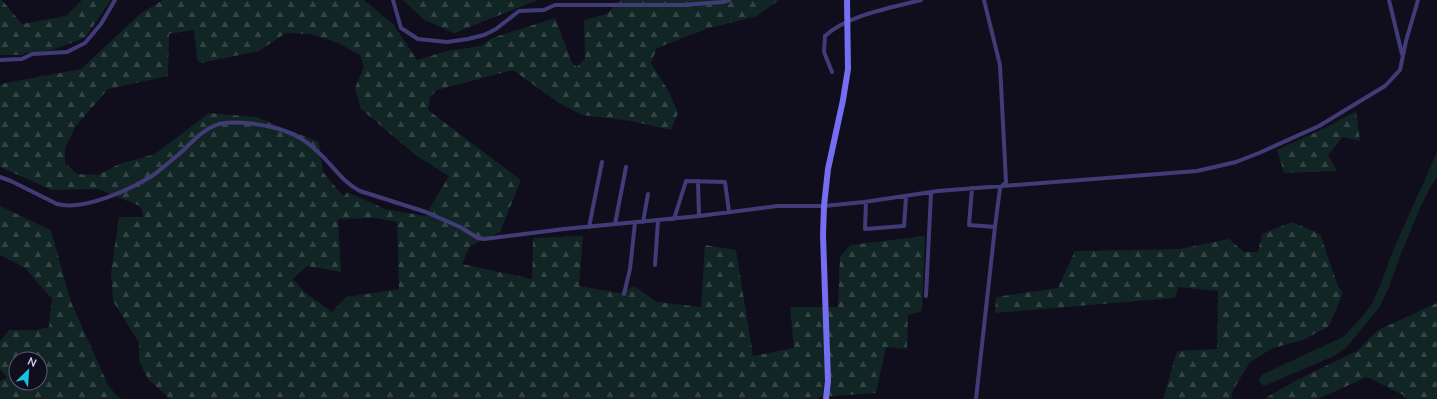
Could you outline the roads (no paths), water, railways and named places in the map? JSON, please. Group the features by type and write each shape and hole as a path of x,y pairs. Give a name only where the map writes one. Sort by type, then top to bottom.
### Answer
{"street":[{"path":"0,60 22,59 32,54 44,55 68,52 85,43 101,24 115,0"},
{"path":"393,0 401,28 418,39 447,42 484,35 496,29 519,11 544,10 555,5 682,6 723,2 729,0"},
{"path":"826,399 828,381 823,235 824,206 828,169 848,69 846,21 847,0"},
{"path":"832,72 824,52 825,36 830,31 846,21 921,0"},
{"path":"976,399 1000,188 1004,186 1006,182 1000,65 984,0"},
{"path":"1389,0 1403,55"},
{"path":"0,177 57,204 65,206 73,205 104,198 153,175 208,128 217,124 231,122 273,127 285,130 300,138 318,152 340,176 354,188 371,196 426,212 460,227 478,238 491,238 674,219 777,206 824,206 972,188 1197,171 1236,162 1319,126 1373,94 1390,82 1400,70 1418,0"},
{"path":"590,227 602,162"},
{"path":"615,224 626,167"},
{"path":"674,219 686,181 725,182 728,212"},
{"path":"698,181 699,216"},
{"path":"972,188 969,225 995,227"},
{"path":"926,296 931,193"},
{"path":"643,222 648,194"},
{"path":"866,202 865,229 904,226 906,197"},
{"path":"655,264 658,220"},
{"path":"624,294 630,269 634,222"}]}
